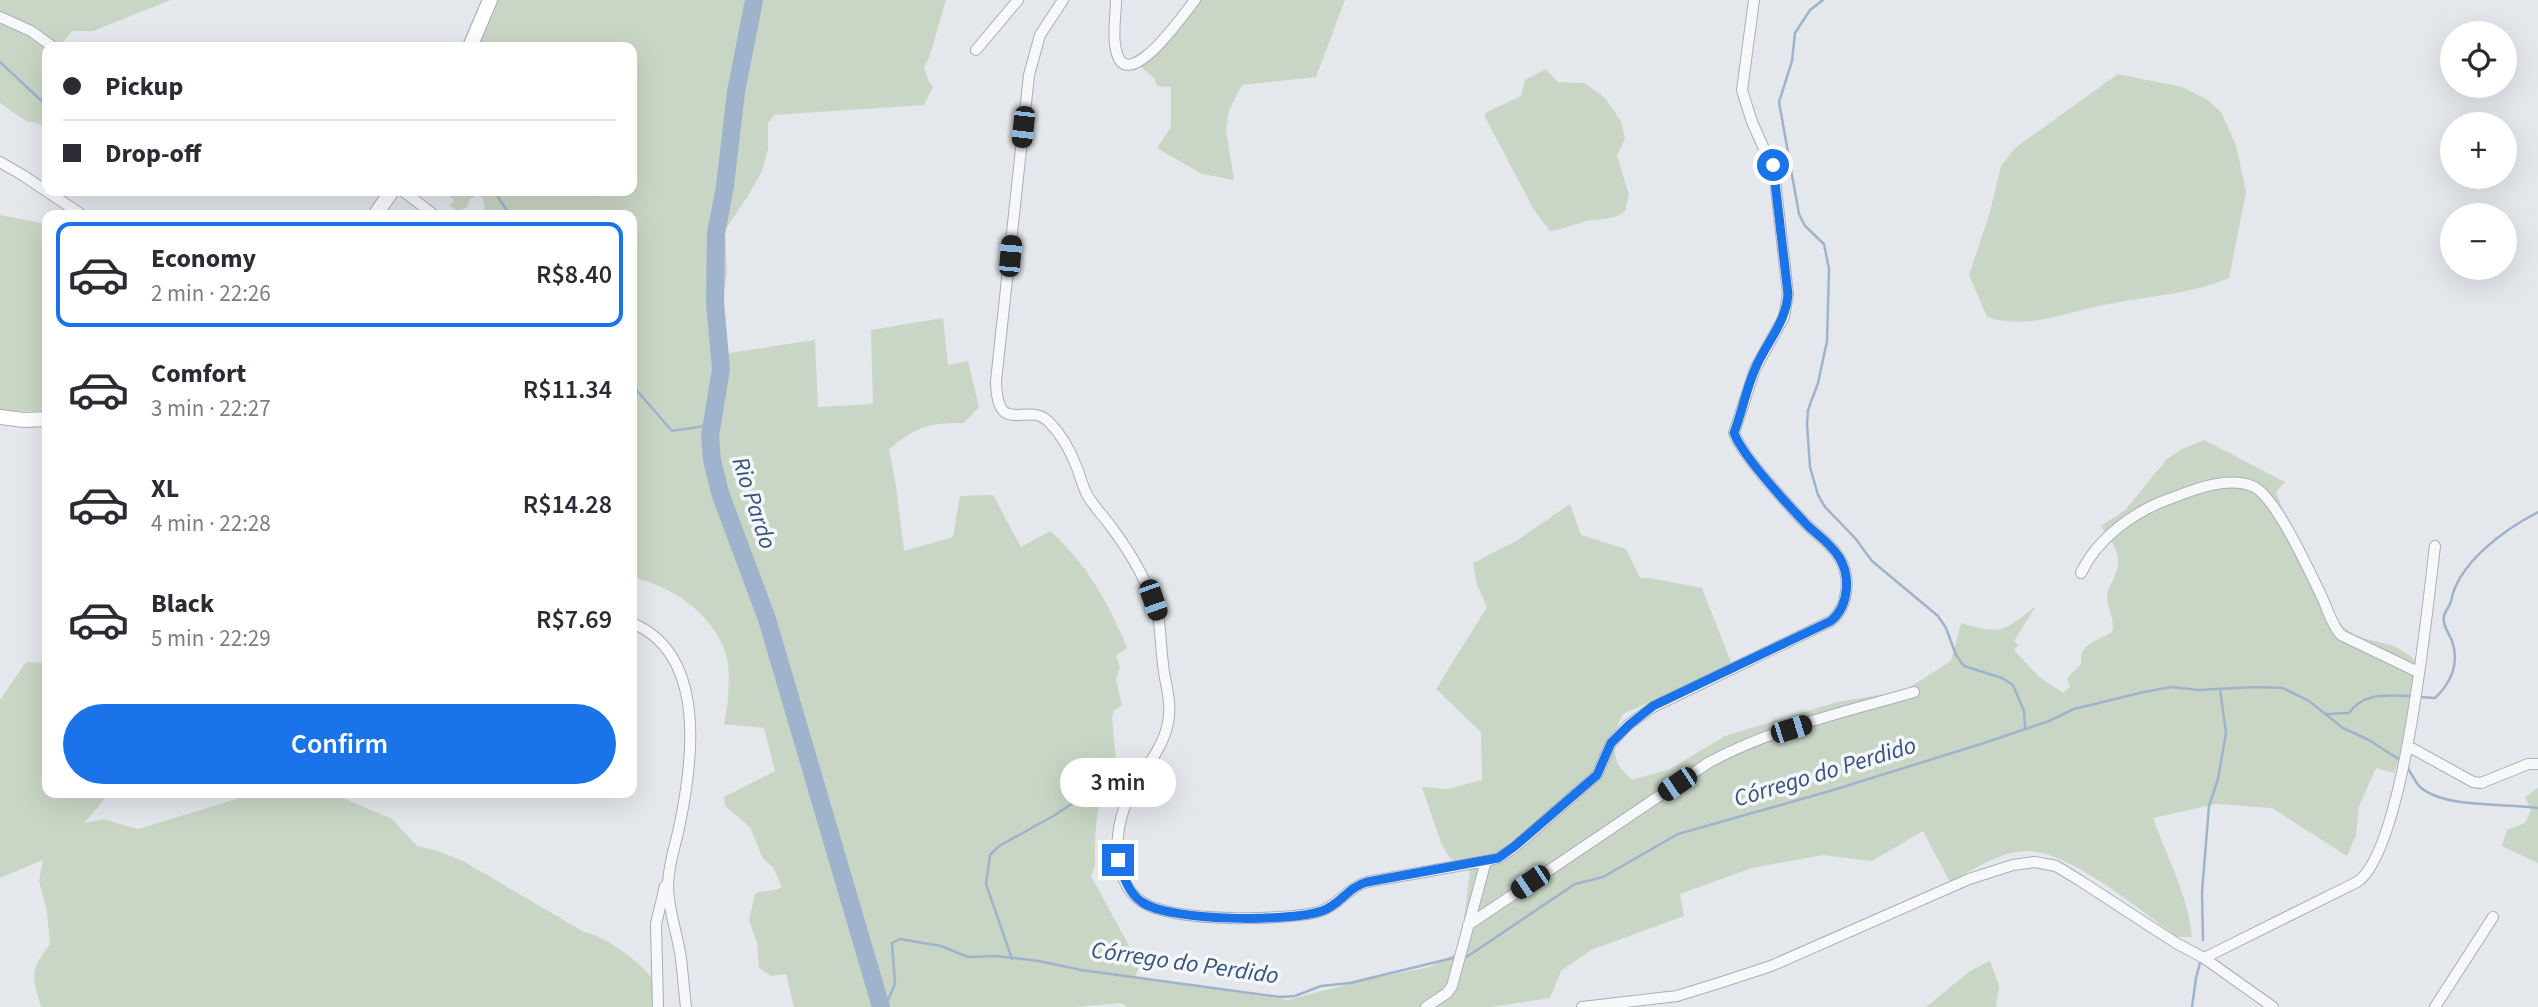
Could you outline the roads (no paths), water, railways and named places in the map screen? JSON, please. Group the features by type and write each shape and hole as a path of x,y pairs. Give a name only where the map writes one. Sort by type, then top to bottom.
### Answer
{"street":[{"path":"472,42 490,0"},
{"path":"976,50 1018,0"},
{"path":"1063,0 1040,35 1028,75 996,397 1002,411 1010,415 1047,419 1057,431 1068,447 1088,497 1121,541 1153,600 1158,614 1170,715 1164,738 1140,775 1122,815 1117,843 1118,860 1124,877 1141,902 1156,909 1211,918 1256,918 1314,913 1331,907 1351,888 1367,882 1498,858 1597,775 1611,743 1653,706 1839,615 1844,605 1846,587 1845,571 1839,557 1807,525 1745,453 1734,433 1755,369 1784,317 1788,294 1774,171 1752,122 1742,90 1754,0"},
{"path":"1116,0 1115,47 1118,58 1124,63 1134,64 1143,61 1152,52 1195,0"},
{"path":"0,17 31,31 45,42"},
{"path":"0,162 42,188"},
{"path":"54,196 75,210"},
{"path":"409,196 427,210"},
{"path":"0,416 24,420 42,419"},
{"path":"2081,573 2089,556 2105,539 2142,512 2201,488 2242,483 2252,486 2269,498 2322,597 2334,629 2348,640 2418,672"},
{"path":"2204,958 2364,878 2395,805 2403,772 2435,546"},
{"path":"637,625 661,642 680,673 689,701 692,729 686,796 656,924 658,1007"},
{"path":"1468,925 1708,763 1732,750 1766,736 1914,692"},
{"path":"2408,746 2473,782 2481,783 2538,764"},
{"path":"1426,1007 1447,993 1452,986 1486,861"},
{"path":"1583,1007 1677,996 1719,983 1771,966 1969,879 2013,864 2035,862 2056,866 2204,958 2273,1007"},
{"path":"668,873 685,1007"},
{"path":"2435,1007 2493,917"}],"waterway":[{"name":"Rio Pardo","path":"754,0 736,92 725,186 716,234 715,302 721,369 710,436 712,460 720,493 767,619 881,1007"},
{"path":"1823,0 1810,10 1795,33 1792,61 1779,102 1799,214 1805,226 1824,244 1829,269 1827,341 1818,383 1808,410 1810,467 1818,495 1825,507 1855,538 1872,561 1938,616 1964,666 2002,678 2013,685 2024,711 2025,727"},
{"path":"0,62 42,101"},
{"path":"497,196 507,210"},
{"path":"637,391 672,431 711,425"},
{"path":"2419,697 2435,698 2450,679 2455,657 2444,619 2463,573 2498,538 2538,512"},
{"name":"Córrego do Perdido","path":"1464,957 1575,884 1603,877 1678,834 1981,744 2049,721 2074,709 2144,692 2172,687 2198,690 2283,688 2309,701 2343,728 2369,740 2400,760"},
{"path":"2203,940 2202,892 2209,806 2218,779 2226,733 2220,689"},
{"path":"2326,714 2349,713 2362,701 2378,696 2413,696"},
{"name":"Córrego do Perdido","path":"2407,767 2419,786 2443,798 2476,804 2538,808"},
{"path":"1012,959 986,884 990,855 999,846 1055,815 1091,791"},
{"name":"Córrego do Perdido","path":"885,1007 895,984 892,943 900,939 941,946 968,957 996,956 1039,961 1081,970 1280,997 1295,996 1321,986 1350,983 1457,957"},
{"path":"2192,1007 2201,959"}]}
